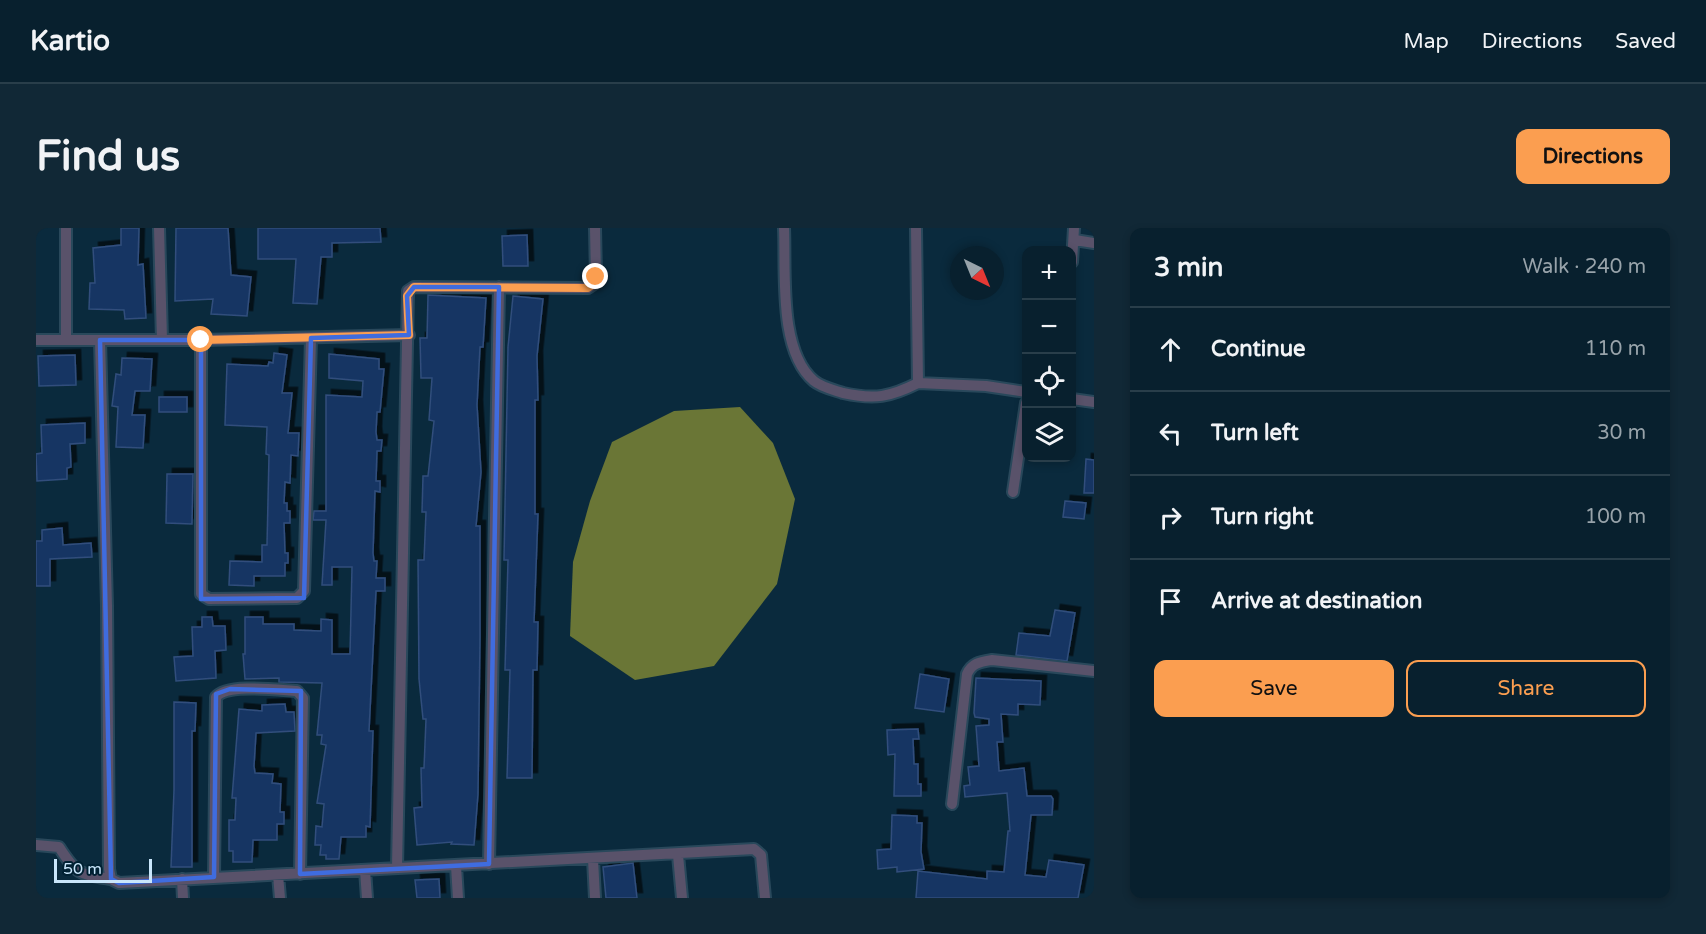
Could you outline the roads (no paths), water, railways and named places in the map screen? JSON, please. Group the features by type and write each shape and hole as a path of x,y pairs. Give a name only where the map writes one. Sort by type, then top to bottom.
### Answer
{"street":[{"path":"66,228 66,340"},
{"path":"159,228 162,340"},
{"path":"397,868 409,335 407,296 414,287 588,288 594,284 595,228"},
{"path":"784,228 788,327 799,364 815,383 860,397 893,395 918,383 976,385 1022,391"},
{"path":"916,228 918,383"},
{"path":"1074,228 1074,246"},
{"path":"1075,240 1094,243"},
{"path":"489,864 499,287"},
{"path":"36,340 201,340 409,335"},
{"path":"201,340 201,594 209,599 297,598 304,591 311,338"},
{"path":"100,340 111,879"},
{"path":"1076,400 1094,402"},
{"path":"1013,492 1025,408"},
{"path":"952,804 966,674 970,667 978,662 992,660 1094,671"},
{"path":"214,877 216,697 230,689 297,691 303,698 300,874"},
{"path":"36,845 59,847 70,864 82,874 111,879 119,883 678,855 754,849 759,851 765,898"},
{"path":"678,855 682,898"},
{"path":"593,859 595,898"},
{"path":"456,866 458,898"},
{"path":"365,870 367,898"},
{"path":"278,875 280,898"},
{"path":"182,879 183,898"}]}
